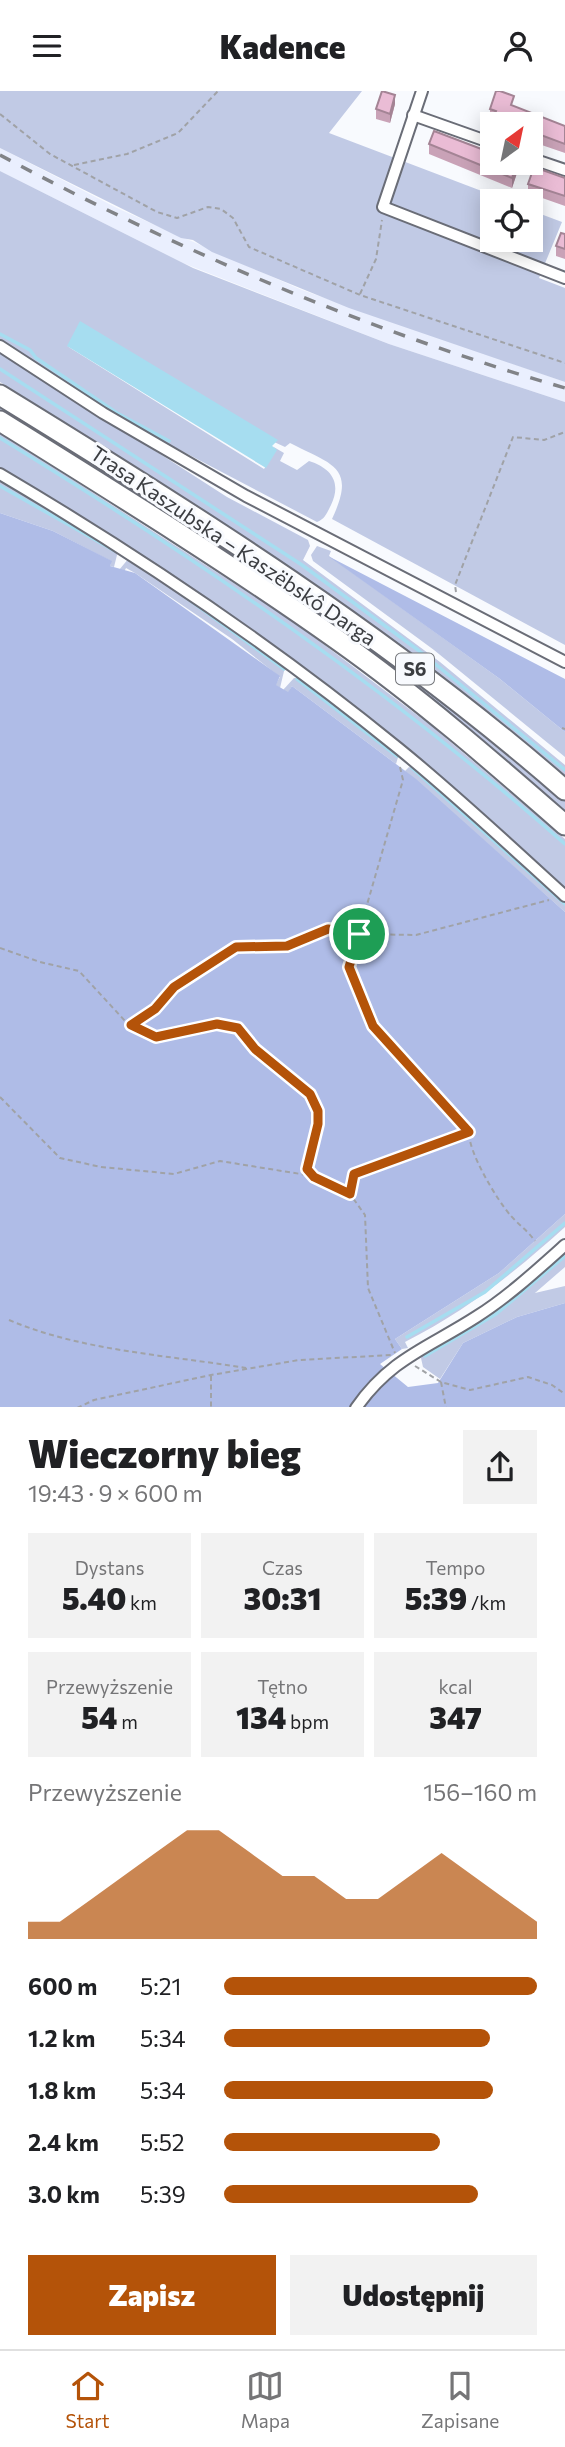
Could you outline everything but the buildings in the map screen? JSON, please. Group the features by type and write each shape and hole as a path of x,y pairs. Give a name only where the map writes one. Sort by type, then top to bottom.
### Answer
{"highway":[{"name":"Trasa Kaszubska – Kaszëbskô Darga","path":"0,394 166,497 352,622 454,698 565,790"},
{"name":"Trasa Kaszubska – Kaszëbskô Darga","path":"0,421 189,541 339,641 439,717 565,825"}],"street":[{"path":"422,91 383,207 565,278"},
{"path":"413,115 480,139"},
{"path":"543,162 565,170"},
{"path":"0,346 103,413 246,496 565,662"},
{"path":"0,474 161,573 345,706 432,776 565,896"},
{"path":"357,1407 384,1373 403,1358 500,1301 565,1245"}],"path":[{"path":"73,165 127,154 178,133 218,91"},
{"path":"0,114 50,154 157,212 177,218 208,207 221,209 233,218 249,247 359,295 565,363"},
{"path":"359,295 376,259 383,207"},
{"path":"449,603 456,593 455,585 513,437 544,440 565,432"},
{"path":"400,767 402,780 349,967 373,1026 469,1132 468,1144 495,1191 509,1214 535,1241"},
{"path":"131,1025 155,1009 174,987 236,947 287,946 328,929 359,934 416,935 549,900"},
{"path":"0,948 40,962 79,971 131,1025 156,1037 217,1024 238,1028 255,1049 310,1094 318,1111 318,1124 307,1161 307,1169 314,1177"},
{"path":"0,1097 60,1158 101,1167 174,1174 220,1161 314,1177 350,1194 365,1215 368,1288 395,1354 382,1358 299,1360 250,1368 94,1400 79,1407"},
{"path":"350,1194 354,1174 469,1132"},
{"path":"9,1319 40,1333 72,1341 250,1368"},
{"path":"403,1358 441,1382 471,1390 528,1377 552,1385 565,1394"},
{"path":"211,1375 211,1407"},
{"path":"441,1382 446,1407"}],"shaded area":[{"path":"0,91 362,91 329,133 480,190 480,252 543,252 543,215 562,222 539,278 565,288 565,382 349,308 212,252 193,240 181,238 0,148"},
{"path":"0,148 119,209 302,290 565,382 565,402 389,344 183,263 0,171"},
{"path":"0,171 193,268 389,344 565,402 565,645 332,519 342,488 341,477 336,469 318,457 290,443 285,447 67,346 264,469 276,450 272,446 284,453 280,461 297,470 309,461 329,472 335,483 334,497 327,513 317,522 119,418 0,341"},
{"path":"80,321 278,440 272,446 277,450 266,468 67,346"},
{"path":"0,351 227,497 308,540 310,546 303,560 440,662 565,765 565,776 499,721 361,617 219,520 0,382"},
{"path":"0,404 304,599 449,705 565,801 565,814 529,782 0,412"},
{"path":"0,433 293,621 433,727 565,839 565,891 464,799 197,593 102,530 0,470"},
{"path":"0,479 118,551 114,567 110,566 111,561 53,531 0,513"},
{"path":"0,513 53,531 112,561 110,566 135,573 280,676 276,685 288,692 292,686 416,779 565,912 565,1214 499,1273 395,1339 402,1349 380,1364 408,1387 438,1383 463,1343 517,1317 565,1303 565,1407 0,1407"},
{"path":"317,546 331,551 329,556 500,679 565,732 565,757 434,650 313,561 311,555"},
{"path":"328,556 565,679 565,732 500,679"},
{"path":"129,558 285,667 280,688 275,685 280,677 232,639 135,573 126,568 124,572 119,570"},
{"path":"294,678 301,679 399,754 396,764 292,686 288,693 283,690"},
{"path":"409,767 421,773 560,897 565,902 565,912 405,771"},
{"path":"565,1214 565,1227 527,1260 469,1304 405,1342 408,1348 402,1349 395,1339 499,1273"},
{"path":"565,1253 565,1267 535,1293 565,1286 565,1303 517,1317 463,1343 440,1379 423,1367 421,1358 424,1353 493,1313"}],"waterway":[{"path":"0,334 30,350 36,358 117,413 169,441"},
{"path":"0,369 302,565 418,650 565,770"},
{"path":"0,438 147,531 292,629 431,733 565,844"},
{"path":"0,486 115,551"},
{"path":"187,598 284,669"},
{"path":"297,679 397,756"},
{"path":"412,768 565,904"},
{"path":"407,1337 485,1292 565,1223"},
{"path":"425,1356 496,1314 565,1256"}],"railway":[{"path":"0,155 136,224 276,286 419,341 565,388"}],"route":[{"path":"328,929 359,934 349,967 373,1026 469,1132 354,1174 350,1194 314,1177 307,1169 318,1124 318,1111 310,1094 255,1049 238,1028 217,1024 156,1037 131,1025 155,1009 174,987 236,947 287,946 328,929"}]}
